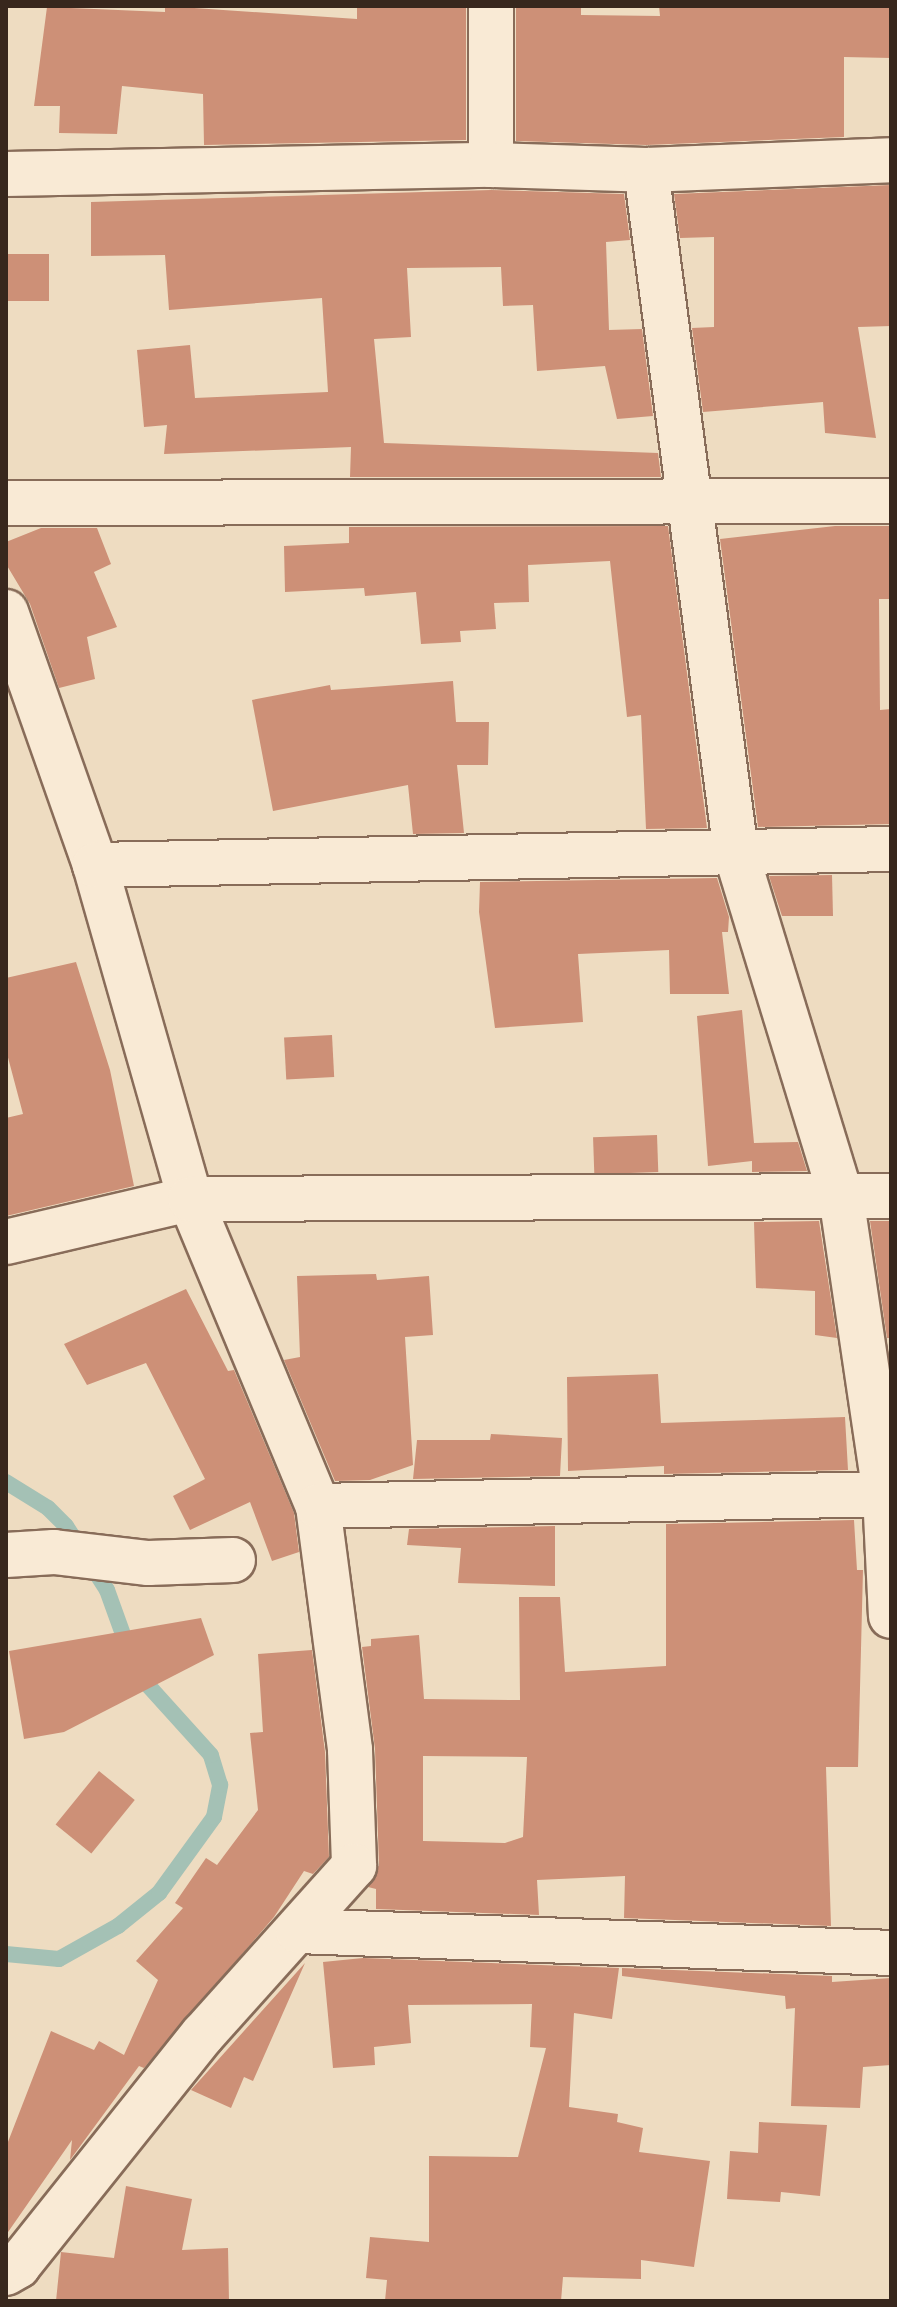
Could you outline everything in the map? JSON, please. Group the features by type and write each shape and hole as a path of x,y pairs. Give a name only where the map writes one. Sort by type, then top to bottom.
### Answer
{"street":[{"path":"491,6 491,165"},
{"path":"6,174 491,165 646,170 891,160"},
{"path":"646,170 736,853 841,1196 888,1494 891,1616"},
{"path":"6,503 689,504 891,501"},
{"path":"6,612 95,865 190,1199 318,1506 350,1750 354,1866 203,2034 13,2280"},
{"path":"95,865 891,849"},
{"path":"6,1242 190,1199 891,1196"},
{"path":"318,1506 888,1494"},
{"path":"6,1555 54,1552 148,1563 233,1560"},
{"path":"298,1931 891,1953"}],"building":[{"path":"165,6 357,19 357,6 466,6 466,140 204,145 203,94 122,86 117,134 59,133 60,106 34,106 47,7 165,12"},
{"path":"516,6 581,6 581,15 660,16 659,6 891,6 891,58 844,57 844,137 646,145 516,141"},
{"path":"891,185 891,326 858,327 876,438 825,433 823,402 703,412 692,328 714,327 714,237 680,238 674,194"},
{"path":"491,190 624,194 630,240 606,242 609,330 642,329 653,416 617,419 605,366 537,371 533,305 503,306 501,267 407,268 411,337 374,339 384,443 658,453 661,477 350,477 351,447 164,454 167,425 144,427 137,350 190,345 195,398 328,392 322,298 169,310 165,255 91,256 91,202"},
{"path":"6,254 49,254 49,301 6,301"},
{"path":"668,526 707,828 646,829 641,715 627,717 610,561 528,565 529,602 494,603 496,629 460,631 461,642 421,644 416,592 365,596 364,588 285,592 284,546 349,543 349,527"},
{"path":"835,526 891,526 891,599 879,599 880,710 891,709 891,824 758,827 720,539"},
{"path":"41,528 97,528 111,564 94,572 117,627 87,637 95,679 59,688 30,604 6,564 6,542"},
{"path":"453,681 456,722 489,722 488,765 457,765 464,833 413,834 408,785 273,811 252,700 330,685 331,690"},
{"path":"832,875 833,916 782,916 769,876"},
{"path":"717,878 729,917 728,932 722,932 729,994 670,994 669,950 578,954 583,1022 495,1028 479,912 480,882"},
{"path":"76,962 110,1070 134,1186 6,1216 6,1118 23,1114 6,1050 6,978"},
{"path":"742,1010 754,1143 798,1142 807,1171 752,1172 752,1161 708,1166 697,1016"},
{"path":"332,1035 334,1077 286,1079 284,1038"},
{"path":"657,1135 658,1172 594,1174 593,1137"},
{"path":"819,1221 837,1338 815,1335 815,1291 756,1288 754,1222"},
{"path":"870,1221 891,1221 891,1338 887,1338"},
{"path":"376,1274 377,1280 429,1276 433,1335 405,1337 413,1465 370,1480 335,1481 284,1360 300,1357 297,1276"},
{"path":"186,1289 228,1371 234,1370 294,1513 299,1552 272,1561 250,1502 190,1530 173,1496 205,1479 146,1363 87,1385 64,1344"},
{"path":"658,1374 661,1423 845,1417 848,1470 664,1474 664,1466 568,1471 567,1377"},
{"path":"491,1434 562,1438 560,1476 413,1479 417,1440 490,1440"},
{"path":"854,1520 857,1570 863,1570 858,1767 826,1767 831,1926 624,1918 625,1876 537,1880 539,1915 376,1909 376,1889 368,1887 379,1865 375,1749 362,1647 371,1646 371,1639 419,1635 424,1699 520,1700 519,1597 560,1597 565,1672 666,1666 666,1524","holes":["423,1756 527,1757 523,1837 505,1843 423,1841"]},
{"path":"555,1526 555,1586 458,1583 461,1548 407,1545 409,1529"},
{"path":"201,1618 214,1655 64,1732 24,1739 9,1651"},
{"path":"312,1650 325,1752 329,1857 313,1874 304,1871 274,1917 144,2068 139,2066 70,2160 72,2140 6,2235 6,2147 51,2031 94,2050 99,2041 124,2055 158,1980 136,1961 183,1908 175,1903 206,1858 217,1865 258,1810 250,1733 263,1732 258,1654"},
{"path":"99,1771 135,1800 91,1854 56,1825"},
{"path":"363,1958 619,1968 612,2019 574,2013 569,2107 618,2114 617,2122 643,2128 639,2152 710,2161 694,2267 641,2260 641,2279 563,2277 561,2301 385,2301 387,2280 366,2278 370,2237 429,2242 429,2156 518,2157 546,2048 530,2047 532,2004 408,2005 411,2043 374,2047 375,2065 333,2068 323,1962"},
{"path":"305,1963 253,2081 244,2077 231,2108 191,2090"},
{"path":"622,1968 832,1976 832,1982 891,1978 891,2065 863,2067 860,2108 791,2106 795,2008 786,2009 785,1996 622,1976"},
{"path":"759,2122 827,2125 820,2196 781,2192 780,2202 727,2199 730,2151 758,2153"},
{"path":"126,2186 192,2199 182,2250 228,2248 229,2301 56,2301 61,2252 114,2258"}],"waterway":[{"path":"6,1482 48,1508 66,1526 107,1590 129,1651"},
{"path":"6,1954 59,1959 118,1926 159,1893 214,1817 220,1785 211,1755 137,1673"}]}
